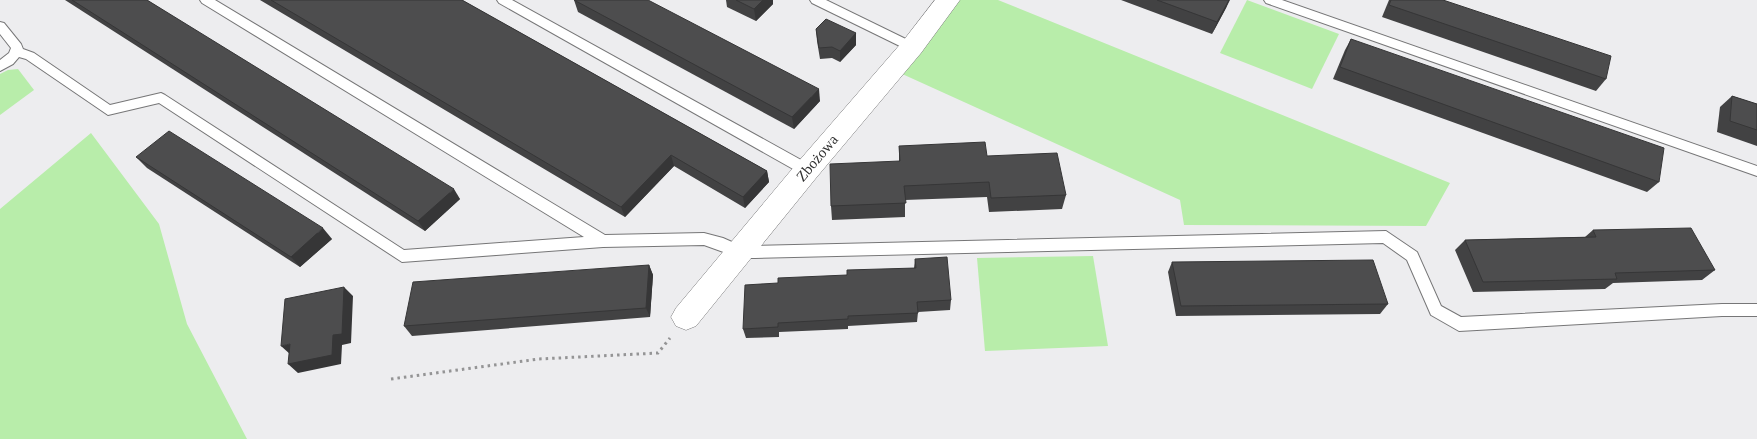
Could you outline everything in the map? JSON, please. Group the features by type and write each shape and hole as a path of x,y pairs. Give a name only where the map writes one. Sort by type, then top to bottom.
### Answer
{"street":[{"name":"Zbożowa","path":"686,318 807,170 912,47 948,0"}],"lane":[{"path":"206,0 603,241"},
{"path":"503,0 807,170"},
{"path":"816,0 912,47"},
{"path":"1270,0 1757,171"},
{"path":"0,26 17,47 16,52 0,66"},
{"path":"16,52 30,56 108,110 161,98 402,256 603,241 704,239 723,244 740,252 1386,237 1412,256 1436,310 1459,324 1722,310 1757,310"}],"path":[{"path":"390,379 540,359 658,353 686,318"}],"green space":[{"path":"959,0 998,0 1450,183 1426,226 1184,225 1180,200 900,73"},
{"path":"1247,0 1339,34 1312,89 1220,53"},
{"path":"18,69 34,90 0,115 0,74 8,70"},
{"path":"91,133 159,224 187,324 247,439 0,439 0,209"},
{"path":"1093,256 1108,346 985,351 977,258"}],"building":[{"path":"72,0 147,0 454,189 418,221"},
{"path":"271,0 462,0 767,171 743,197 671,155 621,207"},
{"path":"574,0 648,0 819,89 792,117"},
{"path":"736,0 763,0 754,9"},
{"path":"1157,0 1229,0 1217,22"},
{"path":"1391,0 1443,0 1611,56 1606,79 1389,5"},
{"path":"826,19 856,33 840,51 832,47 819,48 816,29"},
{"path":"1351,39 1664,148 1659,182 1340,67"},
{"path":"1732,96 1757,104 1757,130 1730,121"},
{"path":"169,131 323,228 291,257 136,157"},
{"path":"985,142 987,156 1057,153 1066,195 991,198 989,182 904,186 906,203 831,206 830,164 900,161 899,146"},
{"path":"1691,228 1715,270 1615,273 1617,279 1483,282 1465,240 1596,237 1593,230"},
{"path":"947,257 951,300 917,302 918,313 848,316 848,319 778,323 778,327 743,329 745,285 778,283 778,278 847,275 847,270 916,268 915,259"},
{"path":"1373,260 1388,304 1181,306 1172,262"},
{"path":"649,265 646,308 404,326 413,282"},
{"path":"344,287 342,334 333,335 332,355 288,364 290,344 281,346 285,299"}]}
